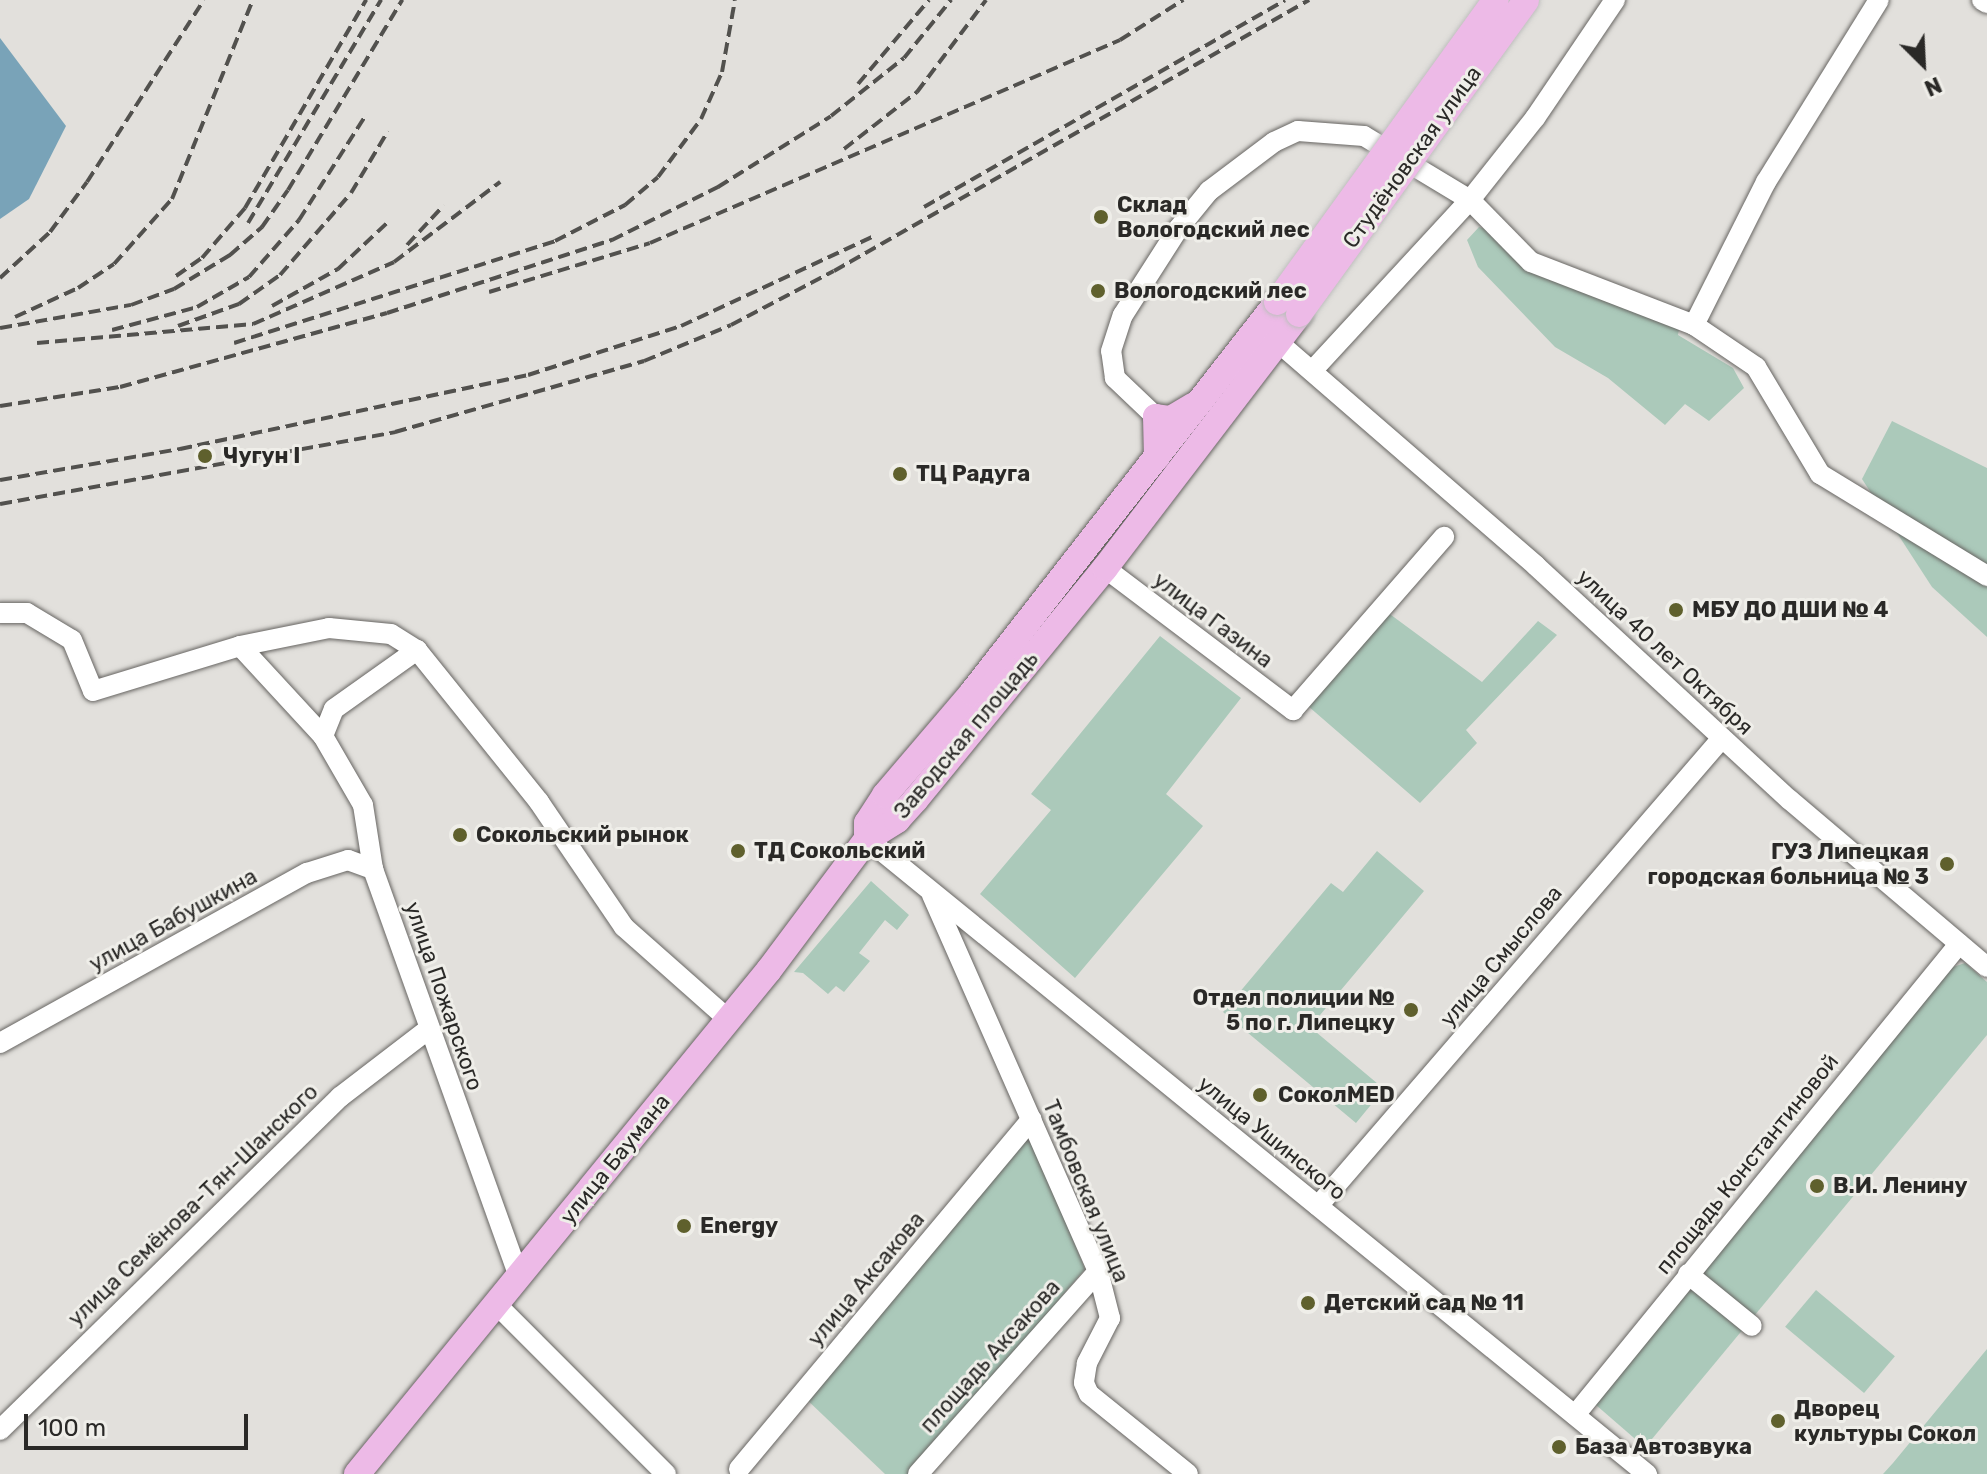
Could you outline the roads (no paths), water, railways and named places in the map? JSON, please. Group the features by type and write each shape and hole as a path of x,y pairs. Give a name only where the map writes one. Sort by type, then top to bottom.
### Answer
{"main road":[{"name":"Студёновская улица","path":"1288,308 1496,0"},
{"name":"Студёновская улица","path":"1288,308 1526,0"},
{"name":"Заводская площадь","path":"867,839 897,820 916,799 1105,568 1279,343 1288,308"},
{"name":"Заводская площадь","path":"867,839 867,823 885,795 972,693 1211,390 1288,308"},
{"path":"1157,457 1156,417 1171,419 1211,390"},
{"name":"улица Баумана","path":"357,1474 729,1020 867,839"}],"street":[{"path":"1312,371 1470,200 1535,118 1615,0"},
{"path":"1694,325 1766,182 1879,0"},
{"path":"1982,0 1987,3"},
{"path":"1156,417 1115,378 1111,351 1123,315 1178,229 1236,168 1298,131 1327,130 1364,136 1470,200 1531,262 1694,325 1756,367 1820,474 1987,576"},
{"name":"улица 40 лет Октября","path":"1279,343 1536,566 1722,738 1987,967"},
{"name":"улица Газина","path":"1105,568 1293,710 1444,537"},
{"path":"0,613 27,613 72,640 93,691 240,646 329,628 391,634 417,650 539,802 624,927 729,1020"},
{"name":"улица Пожарского","path":"240,646 323,736 363,805 373,869 519,1276"},
{"path":"323,736 334,709 417,650"},
{"name":"улица Смыслова","path":"1318,1206 1722,738"},
{"name":"улица Ушинского","path":"867,839 1647,1474"},
{"name":"улица Бабушкина","path":"0,1043 307,873 348,860 373,869"},
{"name":"Тамбовская улица","path":"930,891 1098,1271 1110,1318 1087,1363 1084,1383 1089,1394 1188,1474"},
{"name":"площадь Константиновой","path":"1575,1415 1959,944"},
{"name":"улица Семёнова-Тян-Шанского","path":"0,1430 80,1345 340,1097 430,1028"},
{"name":"улица Аксакова","path":"739,1469 1032,1119"},
{"name":"площадь Аксакова","path":"918,1474 1098,1271"},
{"path":"1688,1274 1752,1326"},
{"path":"497,1305 666,1474"}],"water":[{"path":"0,38 66,126 29,199 0,219"}],"railway":[{"path":"0,278 50,232 87,182 204,0"},
{"path":"15,317 78,288 114,264 172,199 253,0"},
{"path":"176,276 202,258 245,208 366,0"},
{"path":"248,223 381,0"},
{"path":"0,328 131,305 174,289 230,255 262,227 288,190 402,0"},
{"path":"234,343 555,241 625,205 658,177 701,119 722,72 735,0"},
{"path":"858,84 929,0"},
{"path":"0,406 120,387 387,313 612,240 718,187 831,116 904,58 951,0"},
{"path":"844,149 917,92 986,0"},
{"path":"489,292 650,243 1120,40 1183,0"},
{"path":"924,207 1285,0"},
{"path":"0,504 395,432 644,361 731,325 834,271 1309,0"},
{"path":"112,330 197,307 249,277 299,220 364,118"},
{"path":"178,326 239,304 280,275 351,193 388,131"},
{"path":"37,343 253,324 394,262 500,182"},
{"path":"407,245 444,205"},
{"path":"272,306 338,269 387,223"},
{"path":"0,480 180,449 528,375 681,326 872,237"}],"place":[{"name":"Склад Вологодский лес","path":"1101,217"},
{"name":"Вологодский лес","path":"1098,291"},
{"name":"Чугун I","path":"205,456"},
{"name":"ТЦ Радуга","path":"900,474"},
{"name":"МБУ ДО ДШИ № 4","path":"1676,610"},
{"name":"Сокольский рынок","path":"460,835"},
{"name":"ТД Сокольский","path":"738,851"},
{"name":"ГУЗ Липецкая городская больница № 3","path":"1947,864"},
{"name":"Отдел полиции № 5 по г. Липецку","path":"1411,1010"},
{"name":"СоколMED","path":"1260,1095"},
{"name":"В.И. Ленину","path":"1817,1186"},
{"name":"Energy","path":"684,1226"},
{"name":"Детский сад № 11","path":"1308,1303"},
{"name":"Дворец культуры Сокол","path":"1778,1421"},
{"name":"База Автозвука","path":"1559,1447"}]}
